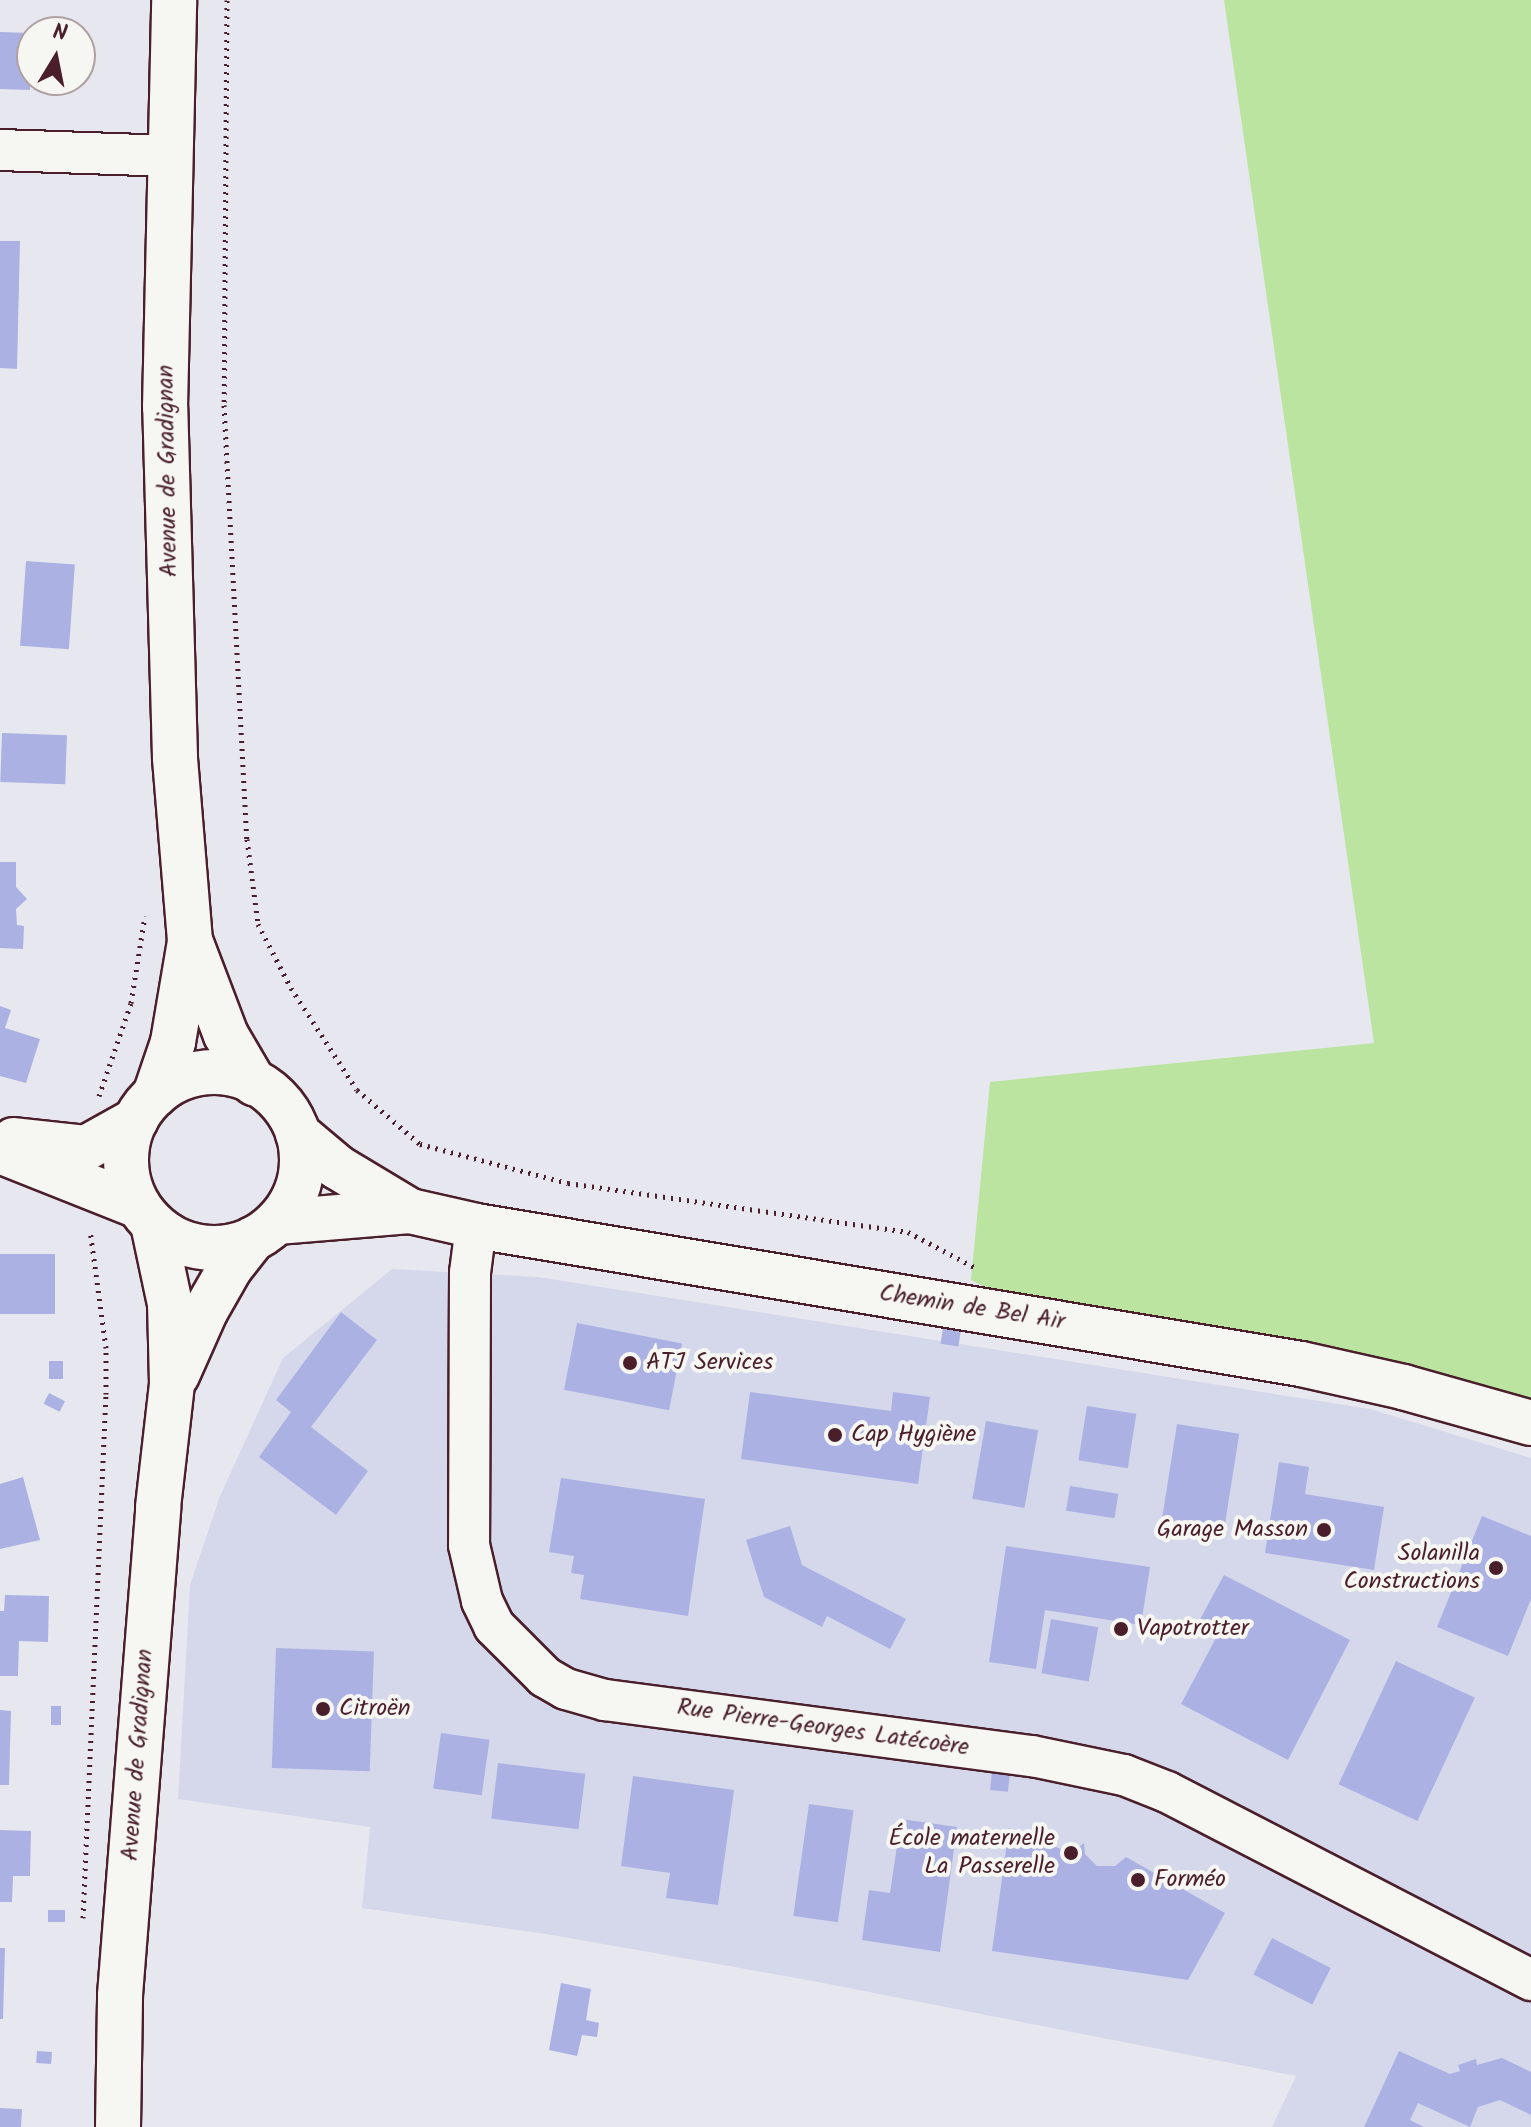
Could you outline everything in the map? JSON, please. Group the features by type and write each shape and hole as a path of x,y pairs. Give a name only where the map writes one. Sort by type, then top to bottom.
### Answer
{"street":[{"name":"Avenue de Gradignan","path":"145,1107 173,1042 190,941 175,757 165,407 174,0"},
{"path":"0,150 170,156"},
{"name":"Avenue de Gradignan","path":"190,941 226,1035 254,1083"},
{"path":"0,1138 86,1165 175,1239 200,1247 227,1247 265,1231 291,1203 300,1181 302,1157 298,1134 281,1104 254,1083 213,1072 182,1079 145,1107 86,1165"},
{"path":"145,1107 128,1141 125,1164 129,1186 146,1215"},
{"name":"Chemin de Bel Air","path":"298,1134 337,1167 410,1211 476,1226 1301,1364 1403,1387 1531,1423"},
{"path":"0,1151 86,1165"},
{"name":"Chemin de Bel Air","path":"265,1231 410,1211"},
{"name":"Avenue de Gradignan","path":"118,2127 120,1995 158,1507 172,1384 170,1304 146,1215"},
{"name":"Rue Pierre-Georges Latécoère","path":"476,1226 470,1273 469,1545 478,1589 494,1626 545,1677 566,1689 605,1700 1047,1758 1124,1775 1167,1792 1531,1980"},
{"name":"Avenue de Gradignan","path":"172,1384 206,1310 230,1268 265,1231"}],"path":[{"path":"227,0 224,405 247,839 258,924 291,988 357,1090 420,1144 568,1183 908,1232 959,1256 982,1273"},
{"path":"83,1923 106,1394 104,1334 84,1198 86,1165 131,1003 141,956 145,907"}],"shaded area":[{"path":"392,1269 538,1277 1370,1409 1531,1458 1531,2127 1272,2127 1296,2076 813,1981 546,1934 362,1908 370,1827 178,1799 190,1585 220,1496 283,1358"}],"green space":[{"path":"1224,0 1531,0 1531,1423 1054,1322 971,1280 990,1082 1374,1043"}],"building":[{"path":"0,32 16,33 16,90 0,89"},
{"path":"0,241 20,241 17,369 0,368"},
{"path":"26,561 75,564 69,649 20,646"},
{"path":"2,733 67,735 65,784 0,782"},
{"path":"0,862 16,862 16,887 27,899 16,909 17,925 24,926 23,949 0,948"},
{"path":"0,1006 11,1010 5,1028 40,1039 26,1083 0,1076"},
{"path":"0,1254 55,1254 55,1314 0,1314"},
{"path":"341,1312 377,1340 311,1427 368,1471 336,1515 259,1457 291,1412 276,1400"},
{"path":"944,1322 962,1325 958,1347 941,1344"},
{"name":"ATJ Services","path":"577,1323 682,1343 669,1410 564,1390"},
{"path":"49,1361 63,1361 63,1379 49,1379"},
{"name":"Cap Hygiène","path":"750,1392 891,1411 893,1392 930,1397 918,1484 741,1459"},
{"path":"49,1393 65,1401 60,1412 44,1404"},
{"path":"1087,1406 1136,1414 1128,1468 1078,1460"},
{"path":"986,1421 1038,1430 1024,1508 972,1499"},
{"path":"1177,1424 1239,1434 1222,1540 1160,1530"},
{"name":"Garage Masson","path":"1279,1462 1309,1467 1305,1494 1384,1507 1374,1570 1265,1553"},
{"path":"23,1477 40,1540 0,1549 0,1484"},
{"path":"561,1478 705,1499 688,1616 580,1599 584,1575 571,1573 574,1556 549,1552"},
{"path":"1070,1486 1118,1494 1114,1518 1066,1511"},
{"name":"Solanilla Constructions","path":"1482,1516 1531,1536 1531,1599 1508,1656 1437,1627"},
{"path":"790,1526 802,1565 906,1619 890,1649 827,1616 822,1627 764,1597 746,1540"},
{"path":"1006,1546 1150,1567 1141,1625 1045,1610 1036,1669 989,1662"},
{"path":"1224,1575 1350,1640 1288,1760 1181,1704 1218,1634 1198,1623"},
{"path":"5,1595 49,1596 48,1642 19,1641 18,1676 0,1676 0,1611 4,1611"},
{"path":"1051,1619 1098,1627 1089,1681 1041,1673"},
{"name":"Citroën","path":"276,1648 374,1651 370,1771 272,1768"},
{"path":"1396,1661 1475,1698 1417,1821 1339,1784"},
{"path":"51,1706 61,1706 61,1725 51,1725"},
{"path":"0,1710 11,1711 9,1785 0,1785"},
{"path":"441,1733 490,1740 482,1795 433,1788"},
{"path":"498,1763 585,1774 579,1829 491,1819"},
{"path":"992,1771 1010,1773 1008,1792 990,1790"},
{"path":"633,1776 734,1790 718,1905 666,1898 670,1873 621,1866"},
{"path":"809,1804 854,1810 838,1922 793,1916"},
{"path":"901,1819 957,1827 940,1952 862,1940 869,1890 890,1893"},
{"path":"1009,1828 1071,1853 1084,1843 1085,1854 1097,1866 1115,1866 1126,1857 1225,1913 1188,1980 992,1951"},
{"path":"0,1830 31,1831 30,1876 13,1876 12,1902 0,1902"},
{"path":"48,1910 65,1910 65,1922 48,1922"},
{"path":"1272,1938 1331,1968 1312,2004 1253,1975"},
{"path":"0,1948 5,1948 3,2019 0,2019"},
{"path":"561,1983 591,1989 586,2020 599,2023 597,2037 582,2035 577,2056 549,2050"},
{"path":"37,2051 52,2052 51,2064 36,2063"},
{"path":"1399,2051 1450,2074 1460,2071 1458,2065 1476,2059 1477,2065 1502,2058 1531,2072 1531,2115 1500,2100 1478,2107 1470,2127 1418,2103 1410,2120 1424,2127 1364,2127"},
{"path":"0,2108 22,2109 21,2127 0,2127"}],"place":[{"name":"ATJ Services","path":"630,1363"},
{"name":"Cap Hygiène","path":"835,1435"},
{"name":"Garage Masson","path":"1324,1530"},
{"name":"Solanilla Constructions","path":"1496,1568"},
{"name":"Vapotrotter","path":"1121,1629"},
{"name":"Citroën","path":"323,1709"},
{"name":"École maternelle La Passerelle","path":"1071,1853"},
{"name":"Forméo","path":"1138,1880"}]}
